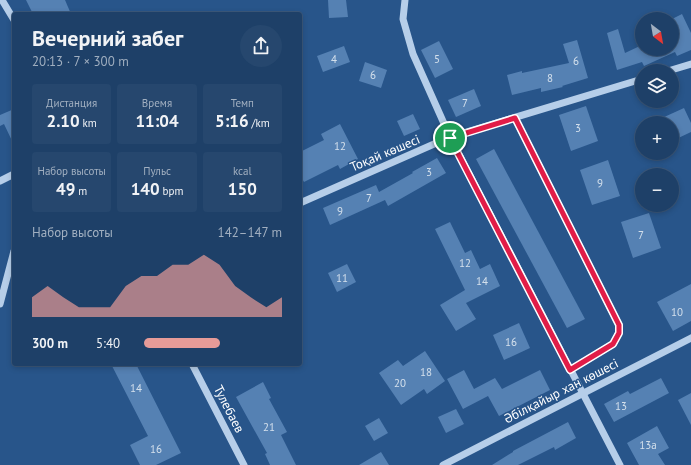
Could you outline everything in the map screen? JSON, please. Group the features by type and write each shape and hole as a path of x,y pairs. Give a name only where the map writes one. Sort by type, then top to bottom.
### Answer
{"street":[{"path":"2,0 12,17"},
{"path":"405,0 404,19 413,54 450,138 620,465"},
{"path":"679,68 691,64"},
{"name":"Тоқай көшесі","path":"302,202 450,138 635,81"},
{"path":"515,118 619,325 619,333 613,344 570,370"},
{"path":"0,181 12,175"},
{"path":"0,304 12,259"},
{"name":"Әбілқайыр хан көшесі","path":"443,465 691,338"},
{"name":"Тулебаев","path":"193,366 244,465"}],"building":[{"path":"26,0 65,0 70,12 32,12"},
{"path":"328,0 346,0 348,17 329,18"},
{"path":"682,14 691,33 691,50 679,55 679,16"},
{"path":"618,29 625,53 635,48 635,56 666,56 648,64 643,64 642,62 617,70 607,33"},
{"path":"577,40 588,78 562,86 563,87 541,92 541,88 512,95 507,75 569,63 563,44"},
{"path":"439,41 453,69 435,78 421,50"},
{"path":"344,46 350,62 323,72 317,56"},
{"path":"365,62 387,70 381,88 359,81"},
{"path":"474,89 481,106 456,117 448,100"},
{"path":"586,106 598,141 571,151 559,115"},
{"path":"684,108 691,123 691,132 679,138 679,116 666,116"},
{"path":"12,110 12,141 4,124 0,126 0,115"},
{"path":"413,114 420,129 404,136 397,121"},
{"path":"340,124 358,159 340,169 338,165 304,182 302,178 302,151 324,140 321,134"},
{"path":"494,149 585,319 567,328 476,159"},
{"path":"437,158 446,173 388,206 385,200 330,225 323,208 376,185 379,192"},
{"path":"608,160 620,196 592,205 580,170"},
{"path":"649,213 661,248 633,258 621,222"},
{"path":"450,222 465,253 471,250 480,269 490,264 500,286 466,303 476,319 456,331 440,305 465,290 435,229"},
{"path":"347,264 356,282 337,292 328,273"},
{"path":"691,284 691,321 673,331 657,302"},
{"path":"519,323 530,348 504,360 493,335"},
{"path":"425,351 445,381 427,394 424,389 401,405 379,373 398,360 403,366"},
{"path":"112,366 137,366 181,453 156,465 140,465 130,445 148,436"},
{"path":"464,370 474,389 495,378 502,389 540,370 550,390 499,416 488,396 463,409 447,379"},
{"path":"661,378 669,393 614,422 604,404 628,391 630,394"},
{"path":"263,382 271,398 269,399 287,432 281,435 296,465 270,465 265,454 267,453 236,397"},
{"path":"691,393 691,425 678,400"},
{"path":"456,409 464,424 446,433 438,417"},
{"path":"379,418 388,433 374,441 365,426"},
{"path":"568,422 576,438 555,450 554,447 518,465 492,465 513,451"},
{"path":"657,426 669,448 658,454 665,465 639,465 627,443"},
{"path":"381,452 389,465 359,465"}],"route":[{"path":"515,118 619,325 619,333 613,344 570,370 450,138 515,118"}]}
